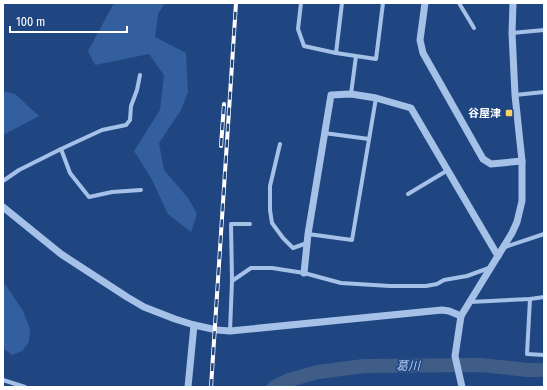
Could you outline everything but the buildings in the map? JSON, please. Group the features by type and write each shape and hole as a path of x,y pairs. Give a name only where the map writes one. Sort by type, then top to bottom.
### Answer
{"street":[{"path":"301,3 298,29 304,46 336,53 376,59 383,3"},
{"path":"336,53 342,3"},
{"path":"425,3 420,40 423,53 483,159 491,164 522,161"},
{"path":"459,3 474,28"},
{"path":"461,383 455,356 461,316 512,233 517,222 522,201 522,161 515,94 512,32 513,3"},
{"path":"512,32 544,30"},
{"path":"351,94 356,56"},
{"path":"3,181 19,170 102,130 126,125 130,120 131,106 138,90 140,75"},
{"path":"515,94 544,92"},
{"path":"304,273 308,234 331,95 351,94 376,98 411,108 498,256"},
{"path":"308,234 352,240 376,98"},
{"path":"324,133 369,139"},
{"path":"280,144 270,186 270,210 272,223 283,238 293,248 307,243"},
{"path":"61,149 70,173 89,197 112,192 141,190"},
{"path":"408,194 448,170"},
{"path":"3,207 61,254 127,297 144,307 194,325 217,330 230,330 442,310 461,316"},
{"path":"230,330 232,224 250,224"},
{"path":"504,247 544,234"},
{"path":"232,280 251,268 272,268 304,273 341,284 410,287 436,284 444,280 467,276 491,267"},
{"path":"470,302 544,297"},
{"path":"530,299 527,354 544,355"},
{"path":"188,387 194,325"},
{"path":"3,381 25,387"}],"shaded area":[{"path":"114,3 165,3 158,14 155,37 186,53 188,92 181,110 159,143 164,170 188,198 197,214 191,232 168,214 151,178 134,151 160,110 164,75 149,54 95,65 88,51"},
{"path":"3,91 15,94 39,116 3,135"},
{"path":"3,281 23,311 30,329 29,342 22,351 12,355 3,348"}],"waterway":[{"name":"葛川","path":"274,387 289,380 318,372 364,366 481,365 528,370 544,370"}],"railway":[{"path":"211,387 236,3"},
{"path":"221,146 224,104"}],"place":[{"name":"谷屋津","path":"509,113"}]}
